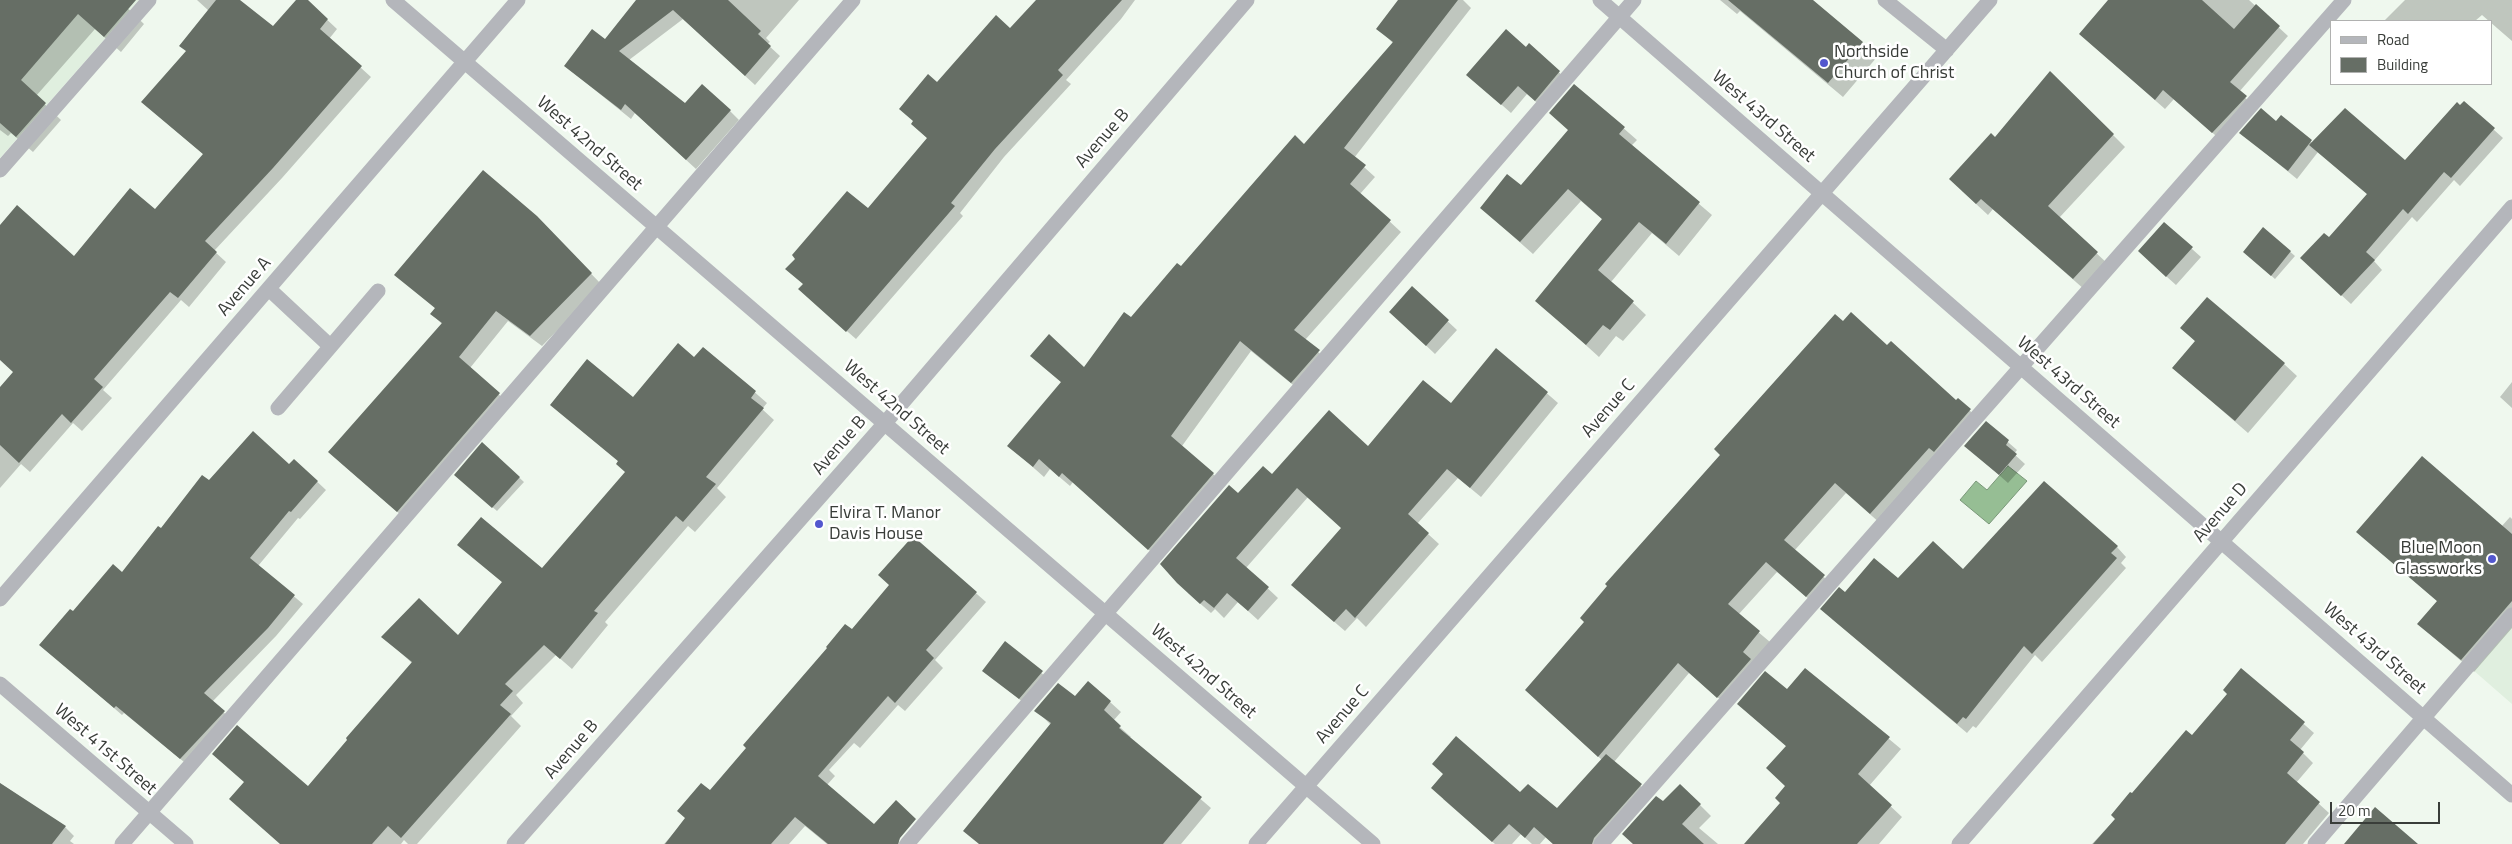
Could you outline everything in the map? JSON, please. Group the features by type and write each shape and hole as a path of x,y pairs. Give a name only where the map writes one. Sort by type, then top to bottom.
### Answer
{"street":[{"path":"0,170 149,0"},
{"name":"West 42nd Street","path":"393,0 1373,844"},
{"name":"Avenue A","path":"0,599 518,0"},
{"path":"122,844 853,0"},
{"name":"Avenue B","path":"514,844 885,423 1247,0"},
{"name":"West 43rd Street","path":"1600,0 2512,795"},
{"path":"907,844 1634,0"},
{"path":"1885,0 1947,50"},
{"name":"Avenue C","path":"1256,844 1990,0"},
{"path":"1601,844 2344,0"},
{"name":"Avenue D","path":"1959,844 2512,207"},
{"path":"269,289 330,346"},
{"path":"278,408 378,291"},
{"path":"2315,844 2512,615"},
{"name":"West 41st Street","path":"0,684 186,844"}],"shaded area":[{"path":"0,0 139,0 0,158"},
{"path":"2008,466 2027,481 1989,524 1960,500 1976,481 1987,490"},
{"path":"2512,625 2512,704 2473,670"}],"building":[{"path":"0,0 136,0 104,37 78,14 21,80 46,103 16,137 0,123"},
{"path":"216,0 240,0 273,26 296,0 308,0 328,19 320,29 362,66 273,168 205,241 217,252 178,298 170,292 94,379 103,387 71,423 62,414 19,463 0,445 0,387 13,372 0,360 0,225 17,205 74,256 130,188 155,209 203,154 141,102 186,51 179,46"},
{"path":"636,0 728,0 761,31 758,34 771,46 745,76 673,10 619,51 685,103 702,84 731,110 686,160 625,104 621,110 564,66 592,29 605,39"},
{"path":"1036,0 1122,0 1058,70 1063,75 995,149 951,203 955,206 846,332 798,289 803,284 785,269 795,259 792,255 847,191 868,208 927,138 911,124 913,121 899,109 928,74 937,82 996,15 1010,28"},
{"path":"1398,0 1458,0 1344,148 1366,165 1350,184 1391,220 1294,330 1320,350 1291,383 1240,341 1171,436 1214,473 1148,550 1062,473 1059,477 1039,459 1033,467 1007,446 1061,382 1030,356 1049,334 1084,367 1124,312 1131,317 1177,263 1181,266 1295,135 1304,144 1393,42 1376,29"},
{"name":"Northside Church of Christ","path":"1728,0 1813,0 1863,42 1828,83"},
{"path":"2108,0 2202,0 2234,29 2256,4 2280,26 2230,82 2247,96 2212,133 2163,90 2155,100 2079,34"},
{"path":"1506,29 1526,47 1529,43 1560,71 1535,101 1518,86 1501,105 1466,75"},
{"path":"2050,71 2114,134 2048,206 2098,252 2073,279 1981,199 1976,204 1949,179 1991,133 1995,137"},
{"path":"1574,84 1625,127 1619,134 1700,202 1666,244 1639,222 1598,270 1634,301 1610,330 1603,325 1586,345 1535,301 1602,219 1568,189 1520,242 1480,208 1507,174 1521,185 1568,130 1549,113"},
{"path":"2464,101 2495,128 2451,178 2444,172 2408,214 2403,209 2366,252 2375,260 2341,296 2300,258 2324,233 2329,237 2367,194 2309,145 2345,108 2405,160 2457,102 2460,105"},
{"path":"2261,108 2276,121 2281,115 2312,140 2288,171 2239,133"},
{"path":"483,170 537,216 592,273 530,336 496,311 459,357 500,393 397,512 328,452 442,323 430,314 435,308 394,275"},
{"path":"2164,222 2193,247 2166,277 2138,251"},
{"path":"2263,227 2291,251 2271,276 2243,252"},
{"path":"1412,286 1449,320 1426,346 1389,312"},
{"path":"2207,297 2285,363 2235,421 2172,368 2195,341 2180,328"},
{"path":"1851,312 1887,345 1891,341 1956,400 1958,398 1971,409 1934,452 1929,448 1870,514 1835,483 1784,540 1825,575 1806,597 1766,562 1728,604 1760,631 1743,652 1751,659 1717,698 1678,663 1598,757 1525,690 1584,622 1580,618 1607,586 1605,584 1720,455 1714,449 1835,314 1843,321"},
{"path":"678,343 694,357 703,347 756,391 751,398 764,408 706,477 716,484 683,522 676,516 594,611 598,613 560,659 544,645 505,684 513,691 500,705 511,714 401,838 388,826 372,844 280,844 229,799 244,782 212,754 237,725 308,786 347,740 346,738 412,662 381,637 419,598 458,635 502,582 457,545 481,517 542,568 625,472 616,464 618,461 550,405 587,359 633,397"},
{"path":"1496,348 1548,392 1470,488 1447,469 1408,514 1429,533 1355,618 1346,609 1334,622 1291,585 1341,528 1297,488 1236,558 1269,587 1248,611 1227,593 1214,608 1204,600 1200,604 1160,564 1229,485 1238,493 1263,466 1272,474 1329,410 1368,446 1423,380 1451,403"},
{"path":"1986,421 2009,440 2006,445 2017,454 1999,475 1964,446"},
{"path":"253,431 289,464 294,459 318,481 291,512 289,511 250,558 295,595 268,628 204,693 225,711 180,759 116,706 114,708 39,645 70,609 73,611 113,564 122,572 158,526 161,528 202,475 209,480"},
{"path":"482,442 520,477 492,508 454,475"},
{"path":"2422,456 2512,534 2512,601 2461,660 2417,624 2437,601 2356,532"},
{"path":"2044,481 2118,546 2111,553 2117,558 2032,654 2024,646 1966,719 1963,717 1957,724 1820,609 1839,587 1845,592 1874,558 1898,578 1933,541 1963,569"},
{"path":"913,536 977,592 926,650 934,658 895,703 888,696 818,776 874,824 896,800 916,819 900,838 898,844 828,844 795,817 771,844 665,844 685,818 677,811 701,783 710,790 746,748 743,745 827,648 845,624 852,629 889,585 878,575"},
{"path":"1005,641 1043,671 1019,699 982,671"},
{"path":"1805,668 1890,737 1858,774 1892,805 1857,844 1744,844 1780,803 1775,798 1785,786 1766,768 1786,746 1737,704 1765,671 1787,689"},
{"path":"2241,668 2305,722 2290,740 2304,752 2287,773 2320,802 2285,844 2093,844 2115,819 2111,815 2130,792 2132,793 2186,730 2192,735 2227,694 2223,690"},
{"path":"1088,681 1111,701 1104,710 1121,726 1119,728 1202,797 1163,844 979,844 963,831 1051,723 1034,711 1058,683 1075,696"},
{"path":"1456,736 1520,792 1528,784 1557,808 1606,754 1642,784 1594,838 1592,844 1553,844 1534,827 1525,838 1509,824 1492,842 1431,788 1443,774 1432,764"},
{"path":"0,783 66,826 52,844 0,844"},
{"path":"1680,784 1701,804 1682,824 1704,844 1633,844 1622,834 1656,796 1663,801"},
{"path":"2375,807 2418,844 2344,844"}],"place":[{"name":"Northside Church of Christ","path":"1824,63"},
{"name":"Elvira T. Manor Davis House","path":"819,524"},
{"name":"Blue Moon Glassworks","path":"2492,559"}]}
